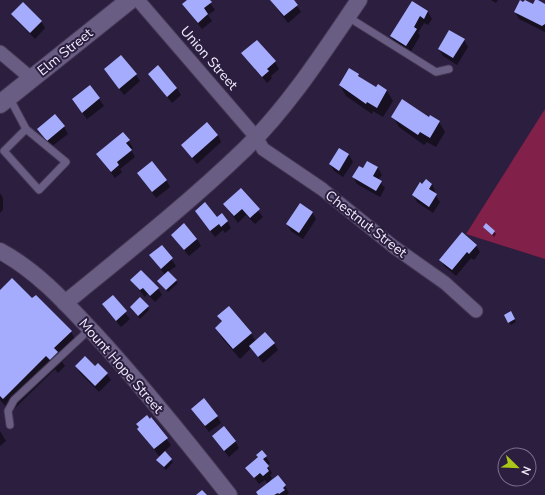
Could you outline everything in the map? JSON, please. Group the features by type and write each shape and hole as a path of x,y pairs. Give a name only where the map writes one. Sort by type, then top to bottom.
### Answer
{"main road":[{"name":"Elm Street","path":"5,100 130,0"}],"street":[{"name":"Union Street","path":"138,0 256,137"},
{"path":"65,303 246,148 289,101 359,0"},
{"path":"0,52 32,79"},
{"name":"Chestnut Street","path":"256,137 263,149 322,189 394,247 445,283 476,311"},
{"name":"Mount Hope Street","path":"0,251 13,258 56,292 156,404 229,495"}],"lane":[{"path":"348,17 436,72 449,69"},
{"path":"5,100 26,128 66,162 39,190 4,151 26,128"},
{"path":"10,425 8,411 14,400 90,329"}],"shaded area":[{"path":"545,109 545,259 466,234"}],"building":[{"path":"187,0 210,0 212,2 204,8 208,14 198,23 182,4"},
{"path":"270,0 294,0 298,5 284,16"},
{"path":"520,0 523,2 525,0 533,4 535,0 538,0 545,4 545,24 542,26 514,12"},
{"path":"412,1 428,11 424,19 420,16 414,27 417,29 406,46 390,36"},
{"path":"23,2 42,21 30,33 11,14"},
{"path":"449,30 465,39 453,58 438,49"},
{"path":"257,40 276,61 267,69 269,71 262,77 241,53"},
{"path":"121,55 137,74 119,89 104,69"},
{"path":"158,65 177,88 167,97 148,74"},
{"path":"349,68 359,74 358,76 376,87 378,84 387,90 377,108 367,102 366,104 339,85"},
{"path":"90,85 100,98 82,113 72,99"},
{"path":"402,99 429,117 430,115 440,121 430,138 420,132 418,135 391,117"},
{"path":"55,114 65,126 47,141 37,129"},
{"path":"207,122 218,135 192,158 181,145"},
{"path":"123,132 130,140 126,143 132,150 117,162 119,165 111,172 96,154"},
{"path":"339,148 349,154 339,171 329,164"},
{"path":"152,161 167,180 152,192 137,173"},
{"path":"367,161 378,167 373,176 382,181 376,191 352,177 359,166 363,168"},
{"path":"426,179 432,184 429,189 437,194 429,207 412,195 420,182 422,184"},
{"path":"241,188 260,209 250,218 242,209 234,216 223,204"},
{"path":"205,202 217,217 222,213 228,221 221,227 219,224 210,231 195,211"},
{"path":"300,203 313,212 299,233 286,224"},
{"path":"184,223 197,239 184,250 171,235"},
{"path":"486,223 495,231 492,235 483,227"},
{"path":"462,232 477,245 469,254 467,252 452,270 439,260"},
{"path":"162,245 173,258 161,269 149,255"},
{"path":"141,270 159,288 150,296 143,288 140,290 130,280"},
{"path":"168,271 177,280 166,290 157,281"},
{"path":"12,278 32,298 36,295 72,331 54,348 58,352 50,360 46,356 3,399 0,396 0,290"},
{"path":"113,295 127,311 116,321 102,304"},
{"path":"140,297 149,306 138,316 130,307"},
{"path":"229,306 252,333 233,349 215,328 222,321 217,316"},
{"path":"511,311 515,319 508,323 504,315"},
{"path":"265,332 275,343 258,357 249,346"},
{"path":"85,356 95,366 98,363 108,373 95,386 75,366"},
{"path":"204,398 218,416 205,426 191,409"},
{"path":"147,415 150,419 151,417 168,438 154,449 137,429 139,427 136,424"},
{"path":"224,426 236,441 224,451 212,436"},
{"path":"262,450 267,456 263,459 269,466 267,468 269,471 263,476 260,473 254,478 245,468 258,457 256,455"},
{"path":"165,451 172,459 164,467 156,460"},
{"path":"278,475 286,485 283,488 285,490 274,495 258,495 256,492"},
{"path":"202,490 207,495 196,495"}]}
